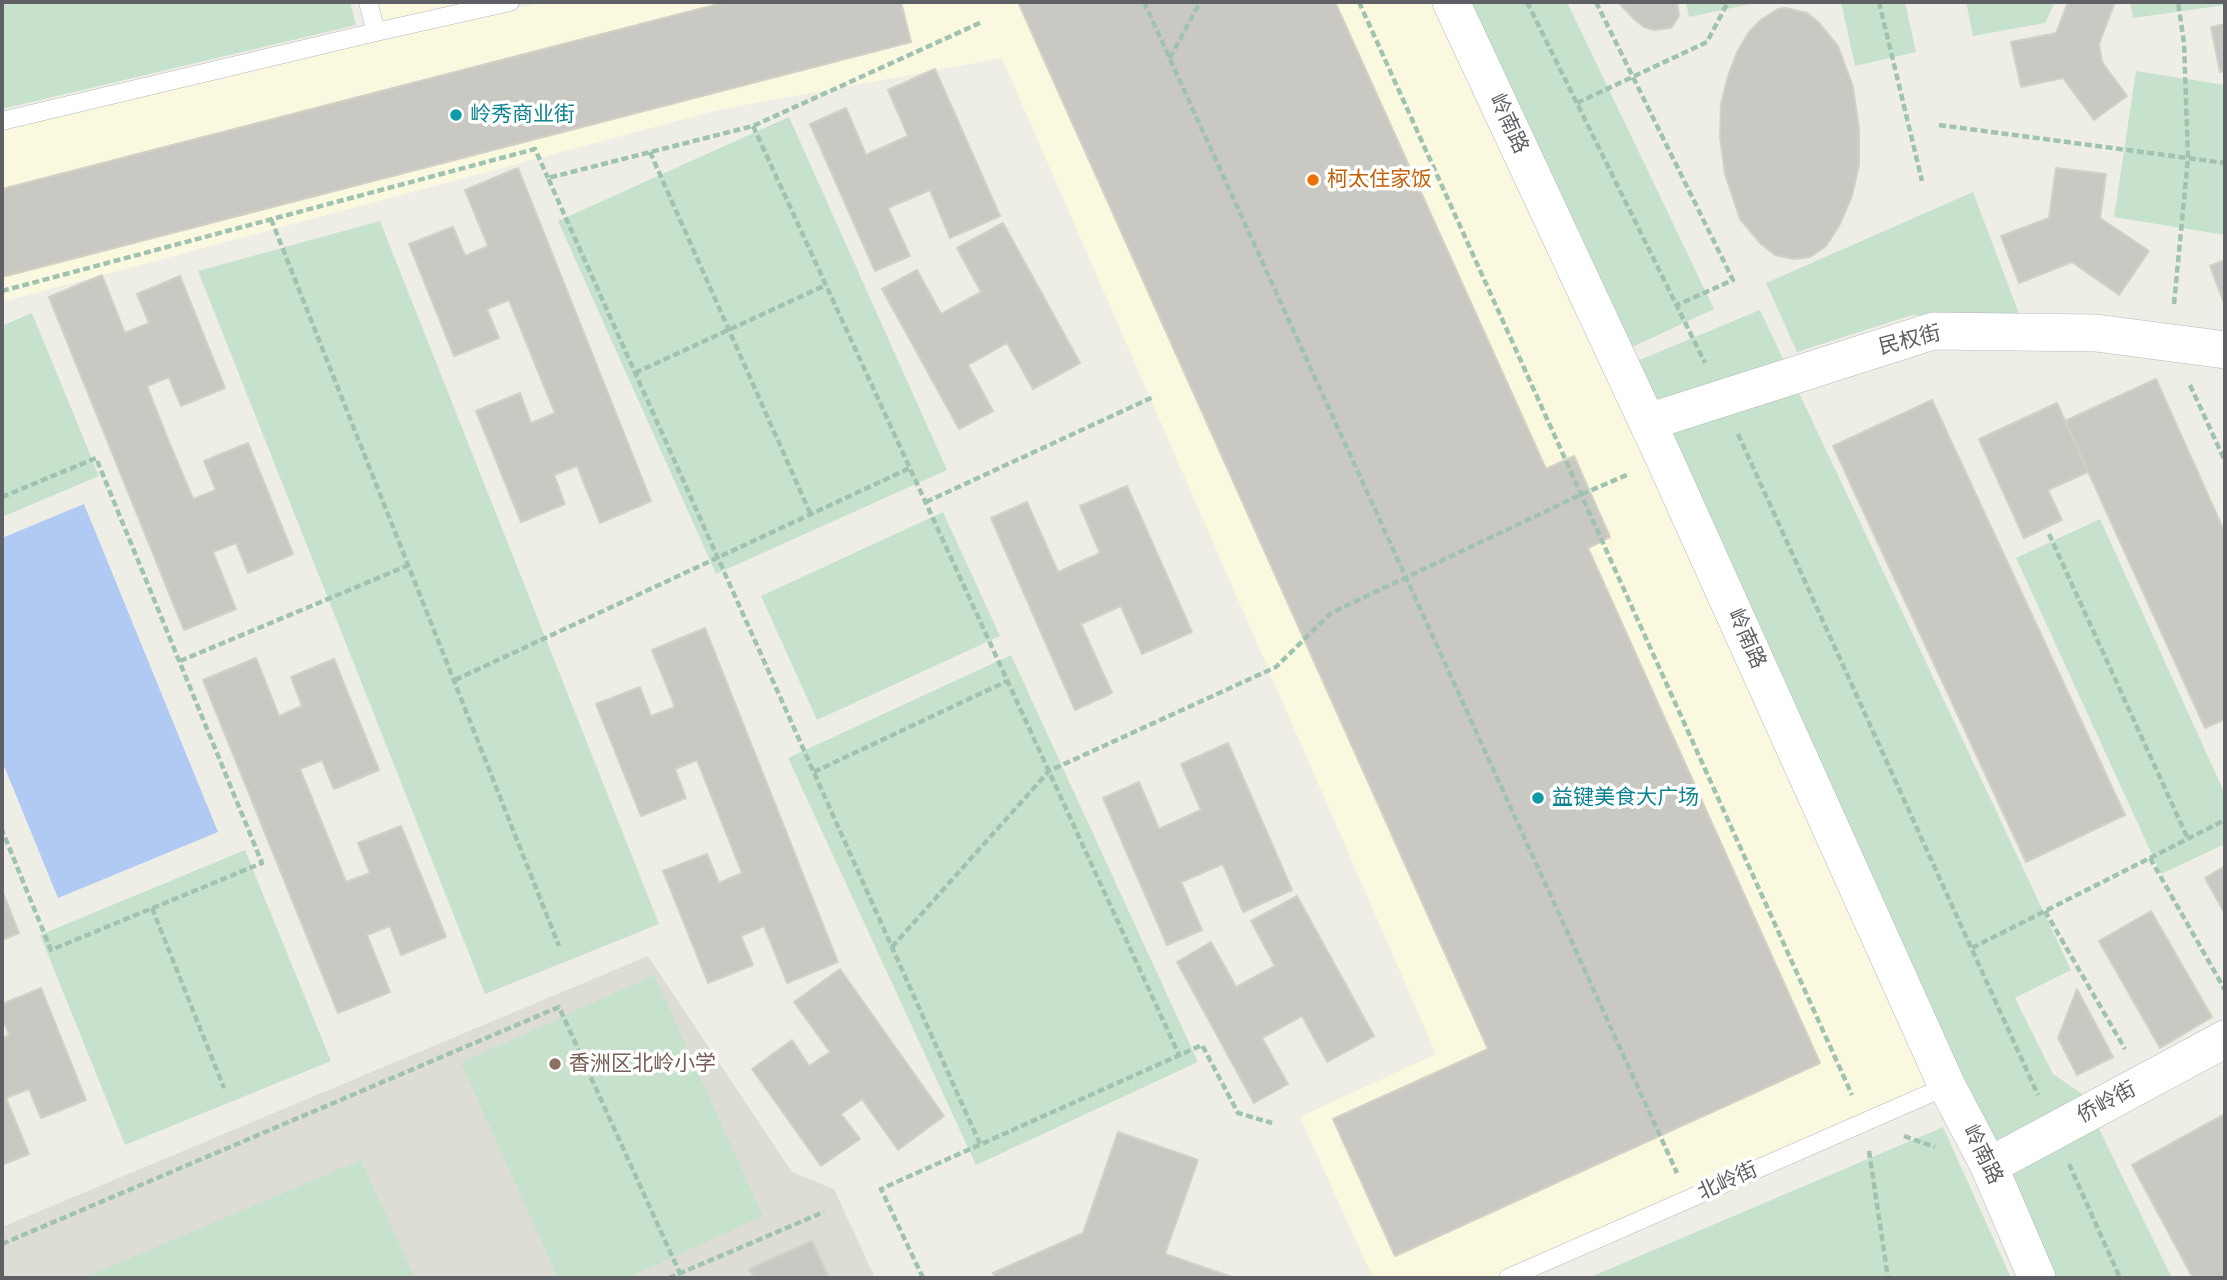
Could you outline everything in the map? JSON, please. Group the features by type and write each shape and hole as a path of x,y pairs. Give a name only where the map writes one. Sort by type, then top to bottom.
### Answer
{"street":[{"name":"岭南路","path":"1451,2 1648,422 1947,1086 1989,1166 2037,1278"},
{"name":"民权街","path":"1648,422 1933,331 2096,333 2225,350"},
{"name":"侨岭街","path":"1989,1166 2225,1039"}],"lane":[{"path":"368,2 376,33"},
{"path":"2,121 510,2"},
{"name":"北岭街","path":"1508,1278 1947,1086"}],"path":[{"path":"1144,2 1689,1199"},
{"path":"1170,58 1200,2"},
{"path":"1359,2 1864,1123 1888,1278"},
{"path":"1527,2 1722,399 2120,1278"},
{"path":"1596,2 1733,280 1676,305"},
{"path":"1577,103 1707,42 1728,2"},
{"path":"1879,2 1922,181"},
{"path":"2178,2 2184,43 2188,158 2171,343 2225,461"},
{"path":"548,178 753,126 982,22"},
{"path":"1939,125 2225,163"},
{"path":"753,126 1179,1055"},
{"path":"2,291 535,149 980,1144"},
{"path":"650,152 811,514"},
{"path":"271,219 559,946"},
{"path":"635,373 826,285"},
{"path":"926,502 1153,397"},
{"path":"2,497 96,458 262,863 51,950 2,830"},
{"path":"892,947 1049,771 1276,667 1331,612 1664,458"},
{"path":"455,680 910,468"},
{"path":"2049,534 2188,839"},
{"path":"180,662 409,565"},
{"path":"814,772 1007,681"},
{"path":"1972,948 2225,820"},
{"path":"2150,858 2225,990"},
{"path":"152,908 224,1088"},
{"path":"2045,911 2144,1083"},
{"path":"2,1244 559,1007 681,1276"},
{"path":"923,1278 881,1189 1179,1055 1202,1045 1238,1113 1272,1123"},
{"path":"1864,1123 1989,1166"},
{"path":"668,1278 681,1276 824,1212"}],"shaded area":[{"path":"2,2 350,2 356,25 2,109"},
{"path":"370,2 497,2 377,29"},
{"name":"益键美食大广场","path":"546,2 1442,2 1941,1085 1496,1278 1373,1278 1300,1117 1436,1054 1002,58 718,110 2,302 2,127"},
{"path":"1467,2 1567,2 1714,309 1630,348"},
{"path":"1686,2 1760,2 1689,17"},
{"path":"1841,2 1905,2 1916,52 1855,66"},
{"path":"1966,2 2055,2 2045,23 1973,36"},
{"path":"2130,2 2225,2 2225,5 2133,18"},
{"path":"2136,71 2225,85 2225,235 2114,217"},
{"path":"789,117 947,470 716,574 558,221"},
{"path":"1973,192 2021,319 1912,315 1797,352 1766,283"},
{"path":"380,221 659,924 485,994 198,271"},
{"path":"1760,310 2071,970 2015,998 2053,1074 2082,1094 2172,1278 2044,1278 1630,364"},
{"path":"32,313 99,476 2,517 2,326"},
{"path":"943,512 1000,636 817,720 761,596"},
{"path":"2100,519 2225,794 2225,844 2161,874 2016,558"},
{"path":"1011,655 1198,1062 976,1165 788,758"},
{"path":"245,850 331,1061 125,1145 40,935"},
{"name":"香洲区北岭小学","path":"648,956 792,1172 834,1189 875,1278 2,1278 2,1227"},
{"path":"654,975 763,1216 627,1278 558,1278 461,1063"},
{"path":"1943,1127 2011,1278 1588,1278"},
{"path":"361,1160 415,1278 83,1278"}],"water":[{"path":"84,504 218,832 58,898 2,761 2,538"}],"building":[{"name":"岭秀商业街","path":"726,2 901,2 911,42 2,277 2,189"},
{"name":"益键美食大广场","path":"1335,2 1546,469 1574,456 1610,537 1588,548 1820,1063 1395,1256 1333,1119 1488,1049 1019,4"},
{"path":"1618,2 1677,2 1679,16 1671,28 1654,30 1635,20"},
{"path":"2068,2 2115,2 2099,44 2102,62 2127,96 2094,120 2063,78 2021,87 2011,42 2056,33"},
{"path":"1778,9 1807,13 1838,46 1853,87 1859,129 1859,165 1852,196 1839,226 1826,246 1810,257 1794,259 1775,255 1760,243 1740,219 1725,174 1720,136 1721,104 1737,52 1749,32 1762,19"},
{"path":"2225,24 2225,71 2220,72 2211,27"},
{"path":"935,69 1000,216 950,238 930,190 888,208 910,256 875,271 810,124 846,108 866,155 908,136 888,90"},
{"path":"518,168 651,501 600,523 577,466 554,475 565,504 521,522 476,411 520,393 531,423 555,413 509,300 487,309 499,338 454,356 409,244 453,227 465,256 488,246 465,190"},
{"path":"2056,168 2106,174 2100,218 2149,251 2119,295 2072,262 2019,283 2001,236 2049,218"},
{"path":"1003,223 1080,363 1033,389 1007,343 968,365 993,411 959,429 882,289 917,270 941,314 981,292 957,248"},
{"path":"2225,260 2225,306 2210,266"},
{"path":"102,275 125,333 149,323 137,294 180,276 225,388 181,406 169,377 147,386 169,442 193,499 216,490 204,461 248,443 293,554 248,573 236,543 213,552 236,609 184,630 49,297"},
{"path":"2156,379 2225,533 2225,719 2205,728 2065,421"},
{"path":"1932,400 2125,815 2026,862 1833,446"},
{"path":"2057,403 2088,472 2048,490 2062,520 2024,538 1979,439"},
{"path":"1127,486 1192,632 1142,654 1121,606 1081,624 1112,693 1075,710 991,518 1027,502 1058,572 1100,553 1080,506"},
{"path":"705,628 838,962 787,983 764,926 741,936 753,965 708,983 663,871 707,854 719,883 742,873 697,760 675,769 686,798 641,816 596,704 640,687 651,716 675,707 652,650"},
{"path":"256,658 279,716 302,706 291,677 334,659 379,770 334,789 322,760 300,769 346,882 370,873 358,843 401,826 446,937 401,955 390,926 367,935 390,992 338,1013 203,680"},
{"path":"1228,743 1292,890 1243,912 1223,864 1181,882 1202,930 1167,945 1103,798 1139,782 1159,829 1201,810 1181,764"},
{"path":"2225,866 2225,914 2205,878"},
{"path":"2,890 19,933 2,940"},
{"path":"1297,896 1374,1036 1327,1062 1302,1016 1262,1038 1288,1084 1254,1103 1177,962 1211,942 1236,987 1275,966 1251,921"},
{"path":"2151,911 2212,1017 2160,1048 2099,941"},
{"path":"840,969 944,1116 898,1150 862,1099 841,1114 860,1139 821,1166 752,1069 792,1040 809,1066 830,1052 794,1002"},
{"path":"41,988 86,1100 41,1118 29,1089 6,1098 29,1154 2,1165 2,1038 9,1035 2,1017 2,1004"},
{"path":"2077,989 2113,1057 2077,1075 2058,1038"},
{"path":"2225,1114 2225,1278 2193,1278 2132,1165"},
{"path":"1118,1132 1198,1160 1165,1254 1235,1278 995,1278 993,1273 1083,1233"},
{"path":"812,1241 829,1278 754,1278 749,1269"}],"place":[{"name":"岭秀商业街","path":"456,115"},
{"name":"柯太住家饭","path":"1313,180"},
{"name":"益键美食大广场","path":"1538,798"},
{"name":"香洲区北岭小学","path":"555,1064"}]}
